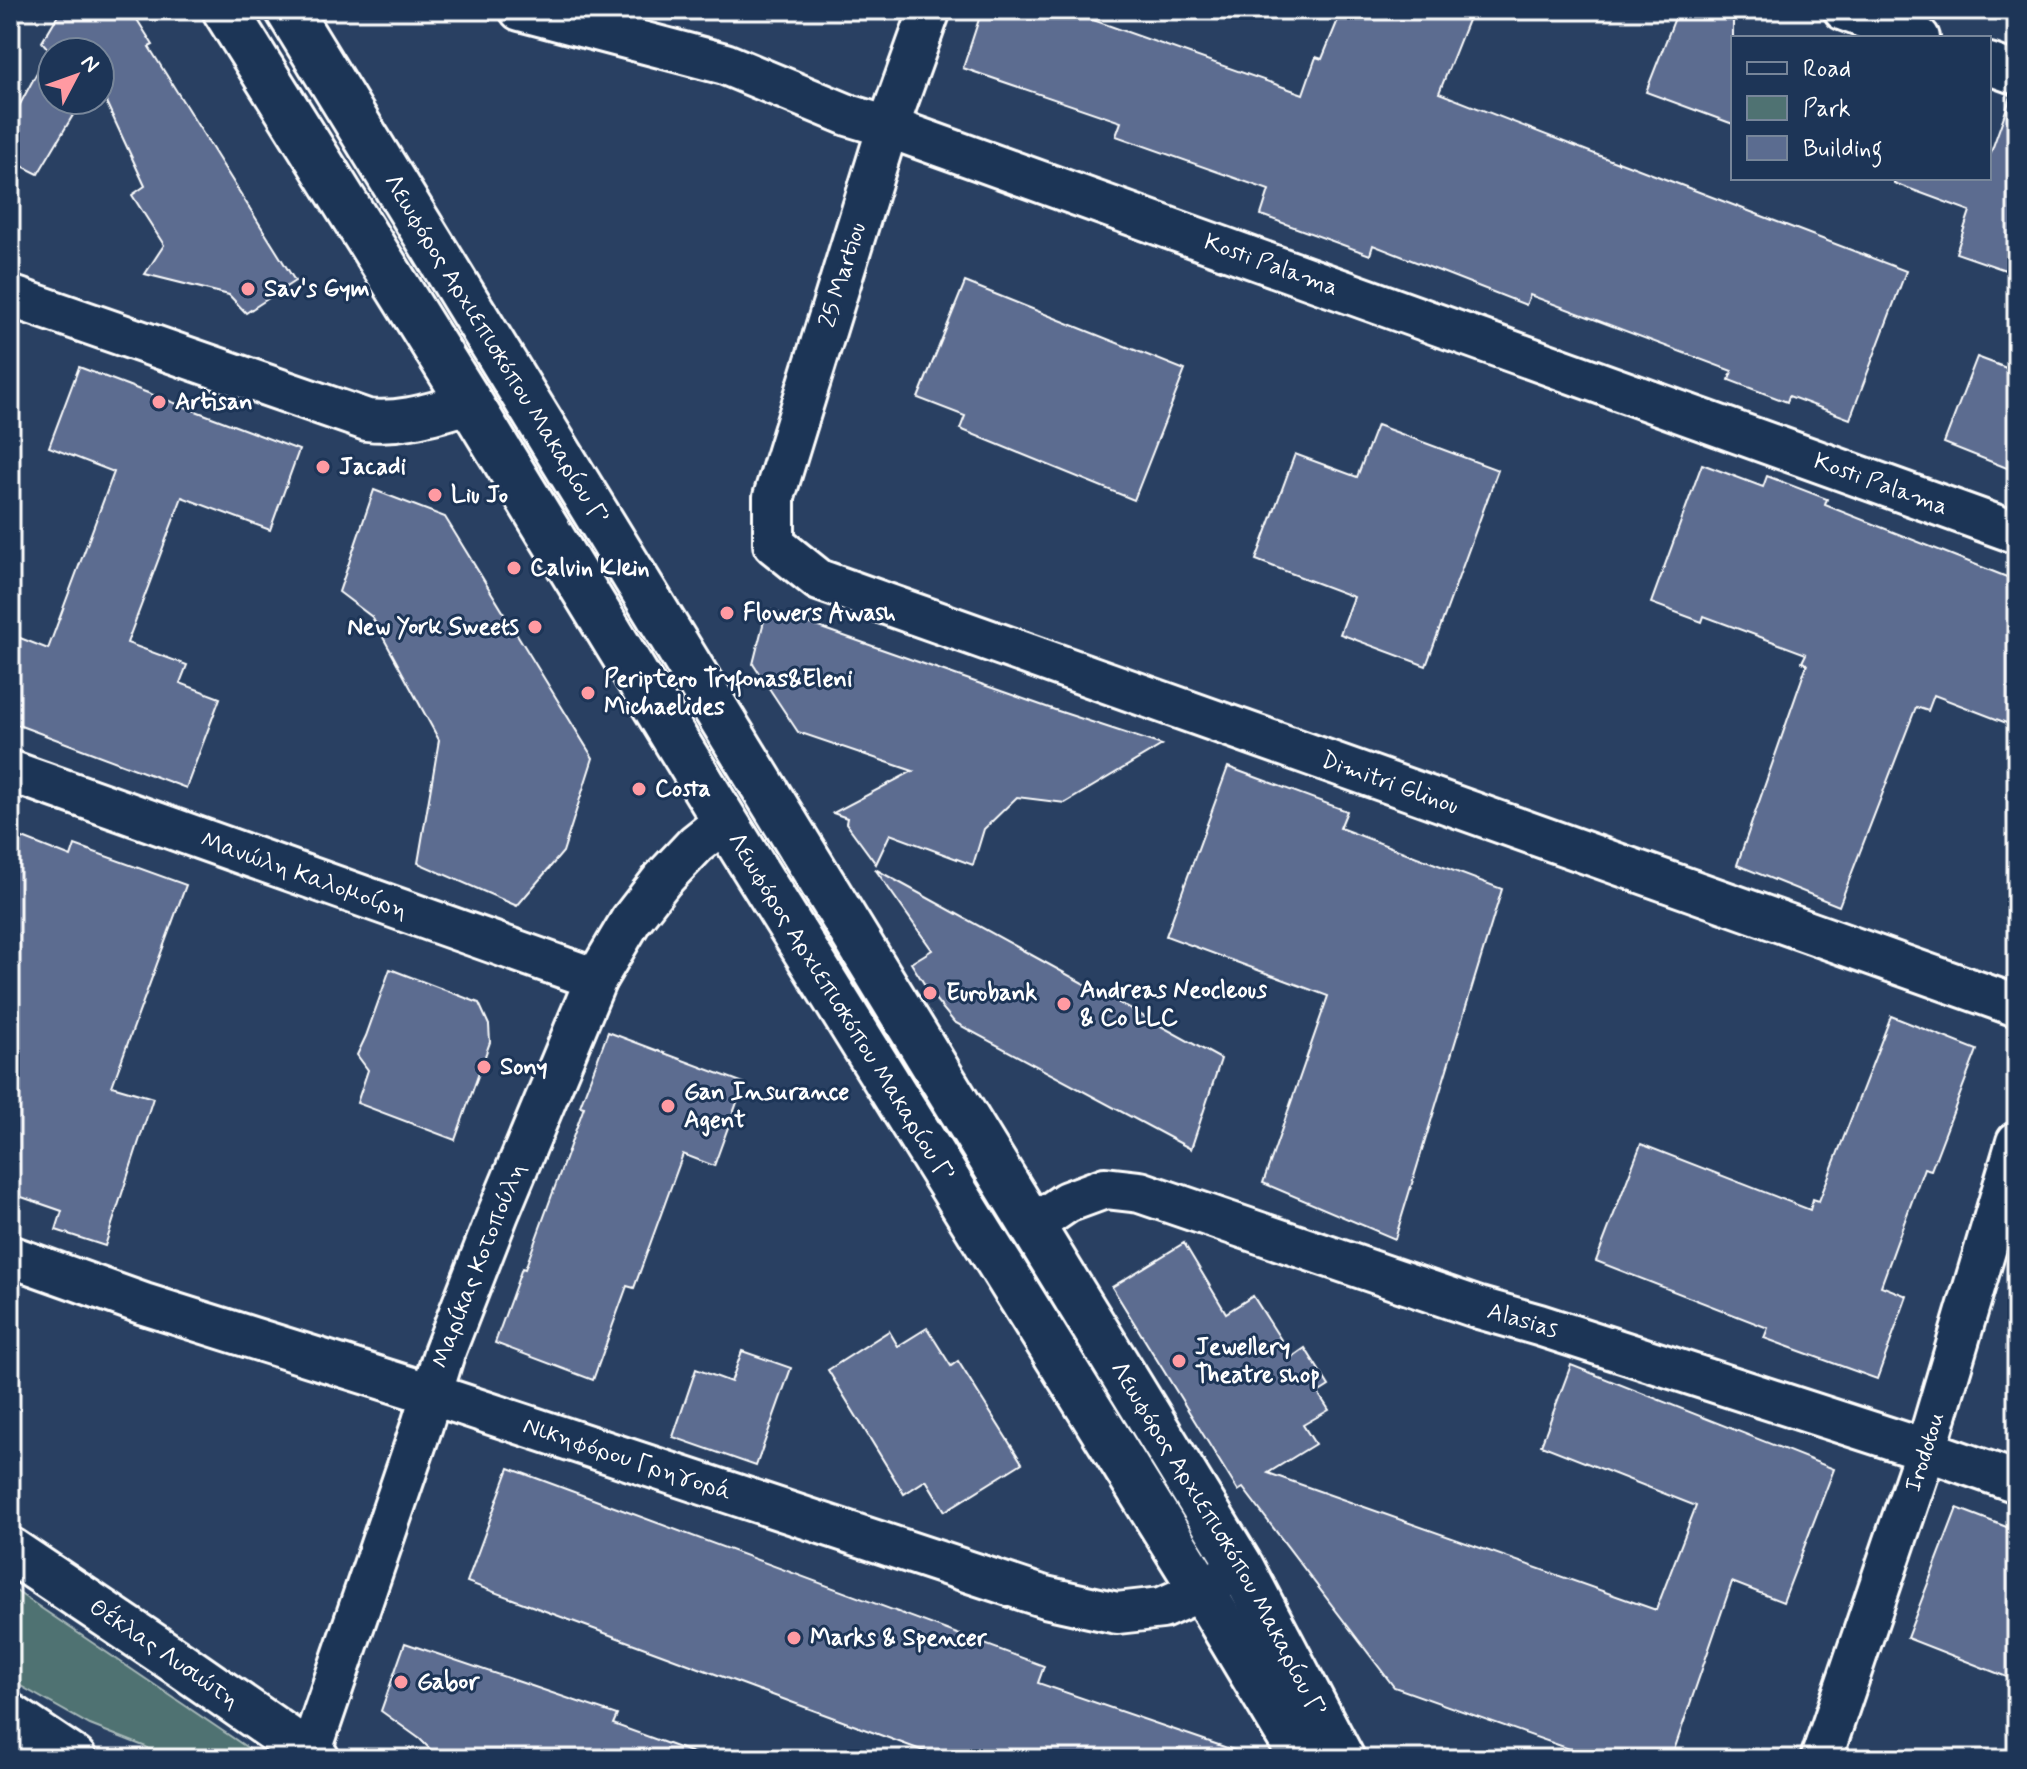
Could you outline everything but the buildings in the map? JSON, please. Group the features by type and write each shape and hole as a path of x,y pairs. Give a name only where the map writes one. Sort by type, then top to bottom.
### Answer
{"main road":[{"name":"Λεωφόρος Αρχιεπισκόπου Μακαρίου Γ’","path":"288,10 1241,1567 1342,1759"},
{"name":"Λεωφόρος Αρχιεπισκόπου Μακαρίου Γ’","path":"235,13 725,821 1202,1590 1303,1759"},
{"name":"Θέκλας Λυσιώτη","path":"10,1550 314,1756"},
{"path":"10,1716 74,1759"}],"street":[{"name":"Kosti Palama","path":"520,10 725,64 848,115 2017,533"},
{"name":"25 Martiou","path":"774,544 774,497 888,127 930,10"},
{"path":"1844,10 1914,36"},
{"path":"1991,65 2017,74"},
{"path":"10,296 367,420 406,420 470,403"},
{"name":"Dimitri Glinou","path":"774,544 819,580 2017,1006"},
{"name":"Μανώλη Καλομοίρη","path":"10,771 596,979"},
{"name":"Μαρίκας Κοτοπούλη","path":"314,1756 444,1353 596,979 631,920 662,880 696,844 725,821"},
{"name":"Irodotou","path":"1821,1759 1926,1450 2017,1142"},
{"name":"Alasias","path":"1032,1226 1067,1202 1105,1188 1140,1192 1479,1308 1926,1450 2017,1482"},
{"name":"Νικηφόρου Γρηγορά","path":"10,1256 144,1304 431,1394 1045,1597 1117,1613 1162,1608 1202,1590 1241,1567"}],"green space":[{"path":"10,1587 264,1759 164,1759 146,1747 90,1725 10,1680"}],"place":[{"name":"Sav's Gym","path":"248,289"},
{"name":"Artisan","path":"159,402"},
{"name":"Jacadi","path":"323,467"},
{"name":"Liu Jo","path":"435,495"},
{"name":"Calvin Klein","path":"514,568"},
{"name":"Flowers Awash","path":"727,613"},
{"name":"New York Sweets","path":"535,627"},
{"name":"Periptero Tryfonas&Eleni Michaelides","path":"588,693"},
{"name":"Costa","path":"639,789"},
{"name":"Eurobank","path":"930,993"},
{"name":"Andreas Neocleous & Co LLC","path":"1064,1004"},
{"name":"Sony","path":"484,1067"},
{"name":"Gan Insurance Agent","path":"668,1106"},
{"name":"Jewellery Theatre shop","path":"1179,1361"},
{"name":"Marks & Spencer","path":"794,1638"},
{"name":"Gabor","path":"401,1682"}]}
